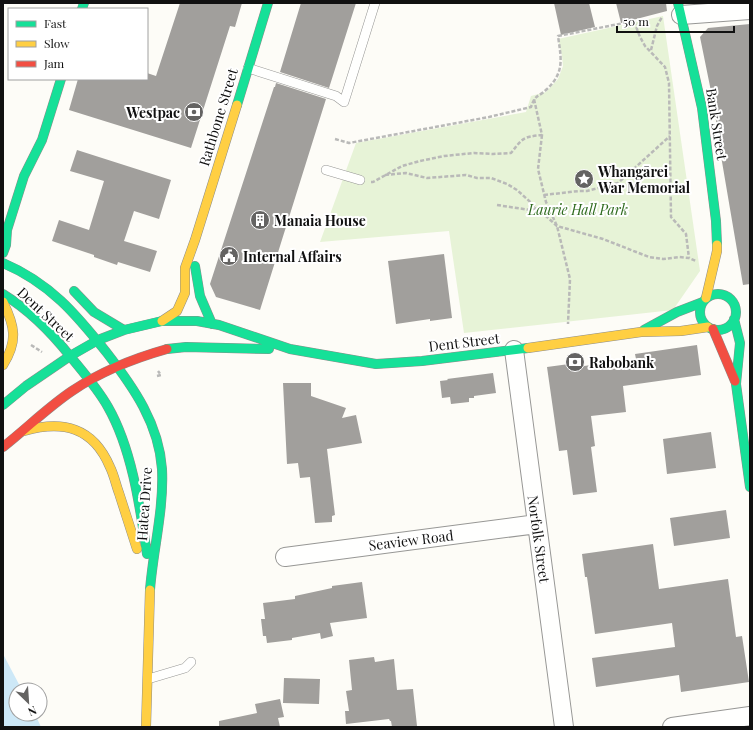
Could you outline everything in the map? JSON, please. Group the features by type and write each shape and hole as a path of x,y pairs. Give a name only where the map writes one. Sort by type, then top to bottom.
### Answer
{"main road":[{"name":"Rathbone Street","path":"162,321 177,311 185,293 185,268 268,3"},
{"name":"Bank Street","path":"679,9 702,108 716,221 717,251 723,273"},
{"path":"3,253 6,244 7,230 24,176 42,140 61,80"},
{"name":"Rathbone Street","path":"195,240 197,286 203,306 212,324"},
{"name":"Bank Street","path":"710,328 703,323 700,312 717,251"},
{"path":"3,262 24,262"},
{"name":"Dent Street","path":"3,262 39,281 57,295 98,340 124,330 162,321 197,321 219,325 290,349 376,364 422,361 514,350 641,332 681,331 710,328 723,329 728,327 741,330"},
{"path":"68,286 94,312 124,330"},
{"path":"727,288 730,299 736,308 741,330 736,384"},
{"name":"Dent Street","path":"3,294 21,306 53,336 89,381"},
{"name":"Dent Street","path":"641,332 677,312 704,300 710,295 721,294 730,299"},
{"path":"3,302 12,322 15,338 13,348 3,365"},
{"path":"710,328 718,340 736,384 750,487"},
{"path":"3,405 26,386 70,356 98,340"},
{"name":"Hatea Drive","path":"98,340 146,410 156,432 162,467 162,487 151,583 146,727"},
{"name":"Dent Street","path":"3,447 72,391 117,367 158,350 201,346 218,348 290,349"},
{"name":"Hatea Drive","path":"89,381 105,402 113,418 130,466 141,512 151,583"},
{"path":"19,433 31,428 45,426 66,427 77,429 92,440 110,467 148,580 151,583"}],"street":[{"path":"679,9 750,10"},
{"name":"Norfolk Street","path":"514,350 564,727"},
{"name":"Seaview Road","path":"285,557 537,524"},
{"path":"672,727 727,723 750,716"}],"lane":[{"path":"248,68 336,96 344,102 374,3"},
{"path":"326,170 360,180"},
{"path":"147,680 185,668 191,662"}],"path":[{"path":"651,50 657,26 663,16 679,9"},
{"path":"335,139 350,143 489,117 530,107 534,98 546,90 556,79 561,64 558,36 634,21 645,46 651,50 665,67 668,78 671,135 671,217 686,234 689,258"},
{"path":"534,98 542,135 538,169 546,202 558,226 570,279 568,343"},
{"path":"542,135 531,136 521,140 511,153 474,153 444,156 402,166 385,175 406,173 427,178 466,175 477,178 490,178 507,184 517,190 558,226 603,239 648,257 663,259 679,257 689,258 695,261"},
{"path":"544,195 587,191 618,184 671,135"},
{"path":"497,206 530,210 537,208"},
{"path":"30,344 39,351 44,352"},
{"path":"157,376 161,375 158,371"}],"green space":[{"name":"Laurie Hall Park","path":"663,16 700,271 673,310 464,333 449,231 320,242 356,143 526,112 531,96 546,92 558,79 563,66 558,39"}],"water":[{"path":"3,654 18,682 8,682 8,722 39,722 41,727 3,727"}],"building":[{"path":"180,3 242,3 235,27 230,26 191,148 69,110 78,80 148,80 148,73 156,76"},
{"path":"301,3 356,3 329,88 280,72"},
{"path":"554,3 589,3 595,27 561,35"},
{"path":"616,3 666,3 667,11 621,23"},
{"path":"750,24 750,284 743,285 714,106 700,37 708,28"},
{"name":"Manaia House","path":"276,83 326,99 260,310 216,297 210,284"},
{"path":"77,150 171,180 159,219 134,211 124,241 157,251 150,272 118,262 117,265 94,257 94,255 52,241 59,220 89,230 104,181 70,171"},
{"path":"444,254 452,318 430,321 430,319 396,324 388,261"},
{"path":"697,345 701,375 623,386 626,412 591,416 595,446 591,447 597,492 573,495 567,450 559,451 547,367 584,362 584,366 636,359 635,354"},
{"path":"493,373 496,393 474,396 474,398 469,398 469,402 451,404 450,397 442,398 440,381"},
{"path":"283,383 311,383 311,396 346,408 342,418 356,415 362,443 327,449 335,515 332,516 332,522 315,523 310,477 300,478 298,463 287,464"},
{"path":"711,432 716,468 667,474 663,439"},
{"path":"726,510 730,538 674,546 670,518"},
{"path":"653,544 659,589 728,579 736,637 742,636 749,682 681,692 679,675 596,687 592,658 675,647 672,623 595,634 587,577 585,577 582,554"},
{"path":"362,582 367,618 330,623 333,636 321,639 320,633 292,638 292,640 267,643 266,636 263,636 261,619 265,619 263,603 295,599 295,596 332,588 332,586"},
{"path":"374,657 375,662 394,659 397,690 413,689 417,726 392,727 389,719 346,724 345,711 349,711 346,691 352,690 349,660"},
{"path":"284,678 320,679 319,704 283,703"},
{"path":"280,699 284,717 278,718 280,727 219,727 219,721 257,713 255,704"}],"traffic: fast":[{"path":"82,8 84,3"},
{"path":"237,105 268,3"},
{"path":"678,3 702,108 716,221 717,245"},
{"path":"3,253 6,245 7,230 24,176 42,140 61,80"},
{"path":"3,263 35,280 73,313 107,353 127,380 144,407 156,437 162,469 160,515 150,590"},
{"path":"195,266 200,296 212,324"},
{"path":"74,291 94,312 124,330"},
{"path":"3,294 31,314 55,338 100,394 108,407 116,423 129,460 138,498 147,554"},
{"path":"715,294 721,294 731,299 736,312 731,325 721,330 715,330 705,325 700,315 700,309 705,299 715,294"},
{"path":"644,330 677,312 703,302"},
{"path":"734,319 740,343 736,384 750,487"},
{"path":"3,405 26,386 70,356 98,340 124,330 162,321 197,321 219,325 290,349 376,364 422,361 528,348"},
{"path":"167,349 186,347 269,349"}],"traffic: slow":[{"path":"162,321 177,311 185,293 185,268 237,105"},
{"path":"706,298 717,251 717,245"},
{"path":"3,302 10,319 13,334 11,348 3,365"},
{"path":"528,348 641,332 681,331 708,327"},
{"path":"24,431 52,426 64,427 86,435 95,443 103,454 111,470 137,549"},
{"path":"146,727 150,590"}],"traffic: jam":[{"path":"713,329 735,381"},
{"path":"3,447 54,404 83,384 118,366 167,349"}],"place":[{"name":"Westpac","path":"194,112"},
{"name":"Whangārei War Memorial","path":"584,179"},
{"name":"Manaia House","path":"260,220"},
{"name":"Internal Affairs","path":"229,256"},
{"name":"Rabobank","path":"575,362"}]}
